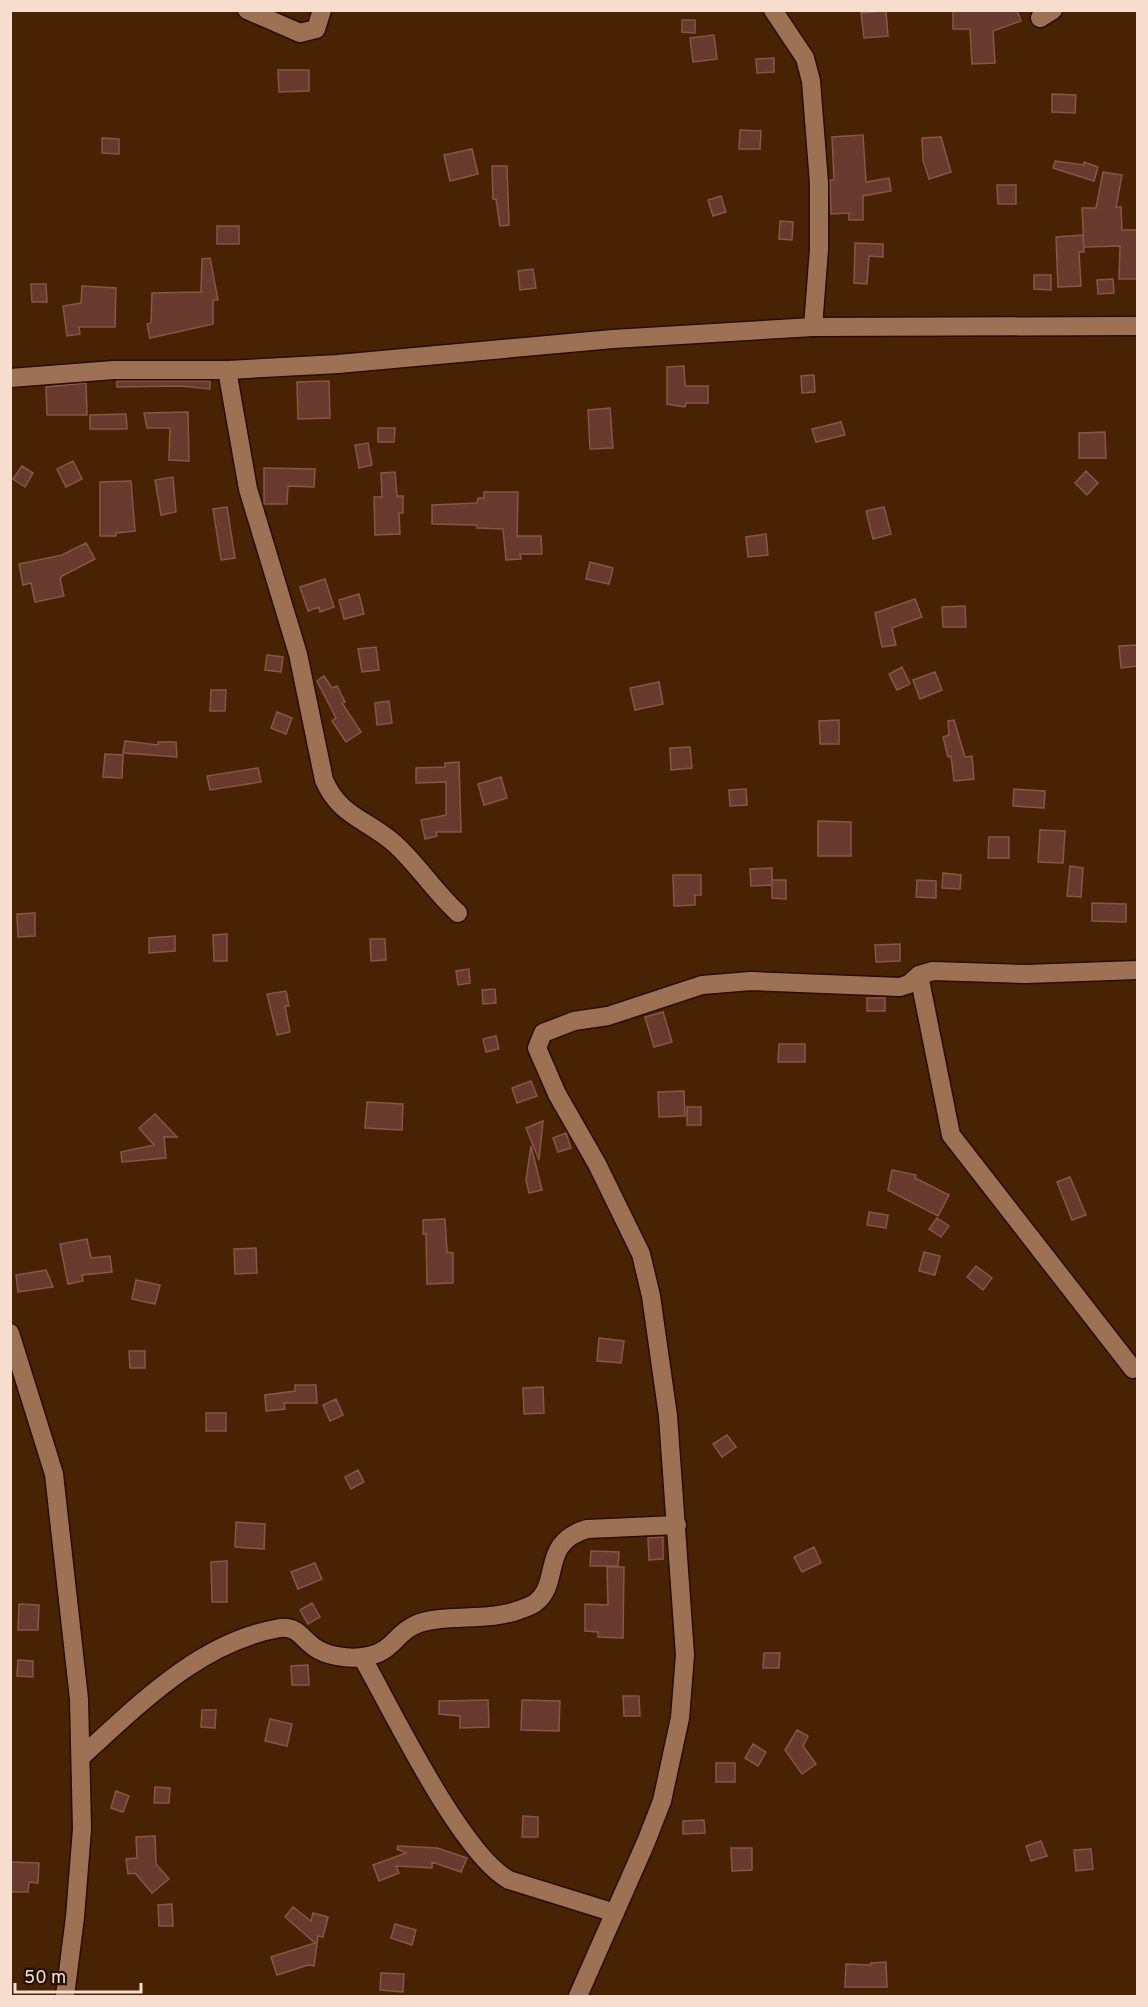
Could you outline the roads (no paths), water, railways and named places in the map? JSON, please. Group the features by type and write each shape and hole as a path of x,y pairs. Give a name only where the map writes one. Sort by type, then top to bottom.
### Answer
{"street":[{"path":"247,10 300,33 316,29 322,10"},
{"path":"773,10 805,58 811,81 819,183 819,249 813,327"},
{"path":"10,378 114,370 227,370 410,360 695,332 813,327 1137,326"},
{"path":"227,370 248,489 298,654 324,780 332,797 346,812 373,827 396,845 437,893 458,913"},
{"path":"578,1996 662,1801 672,1763 682,1702 686,1655 662,1365 641,1254 597,1164 553,1085 537,1048 543,1033 574,1021 608,1016 702,985 751,981 900,987 909,984 919,975 933,971 1026,974 1137,970"},
{"path":"919,975 951,1136 1132,1369"},
{"path":"10,1333 54,1474 79,1699 82,1829 75,1917 65,1996"},
{"path":"81,1757 140,1703 199,1658 243,1638 283,1628 296,1630 314,1647 328,1654 362,1657 382,1652 415,1624 490,1616 516,1611 537,1602 545,1587 557,1550 574,1533 587,1529 677,1526"},
{"path":"362,1657 448,1808 495,1872 509,1880 615,1913"}]}
